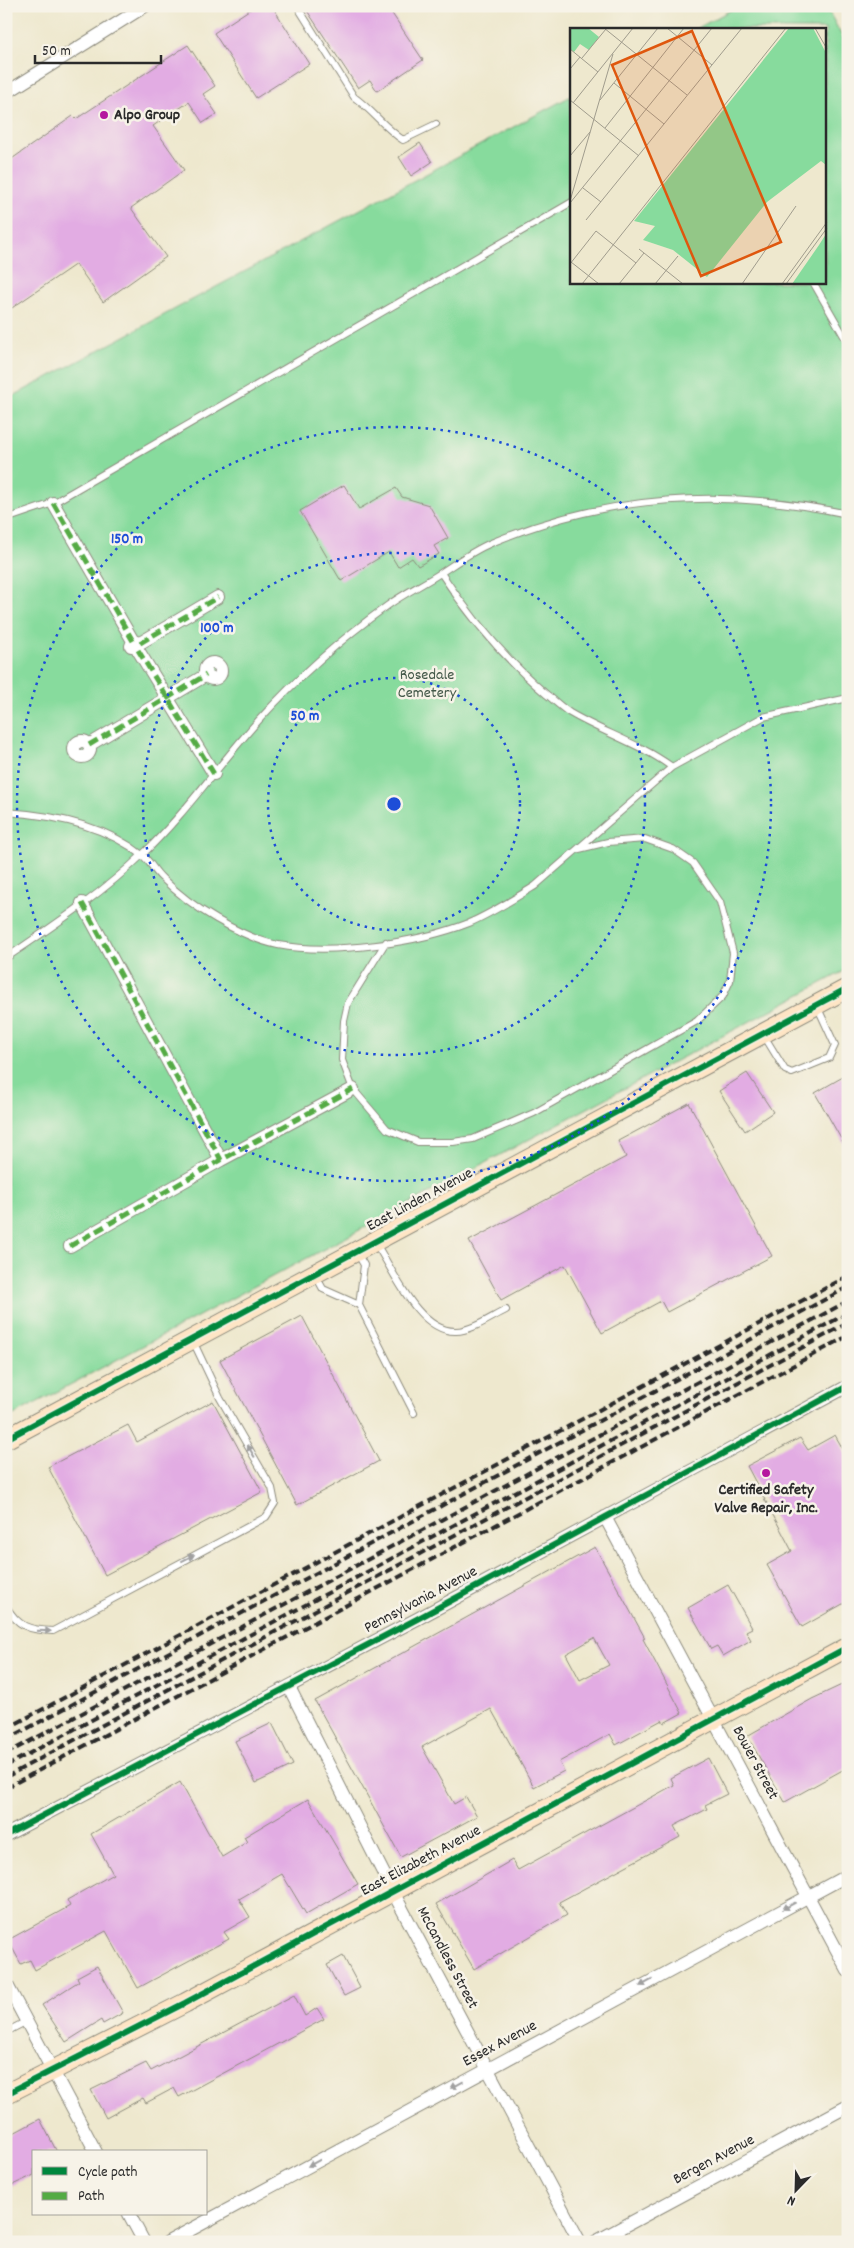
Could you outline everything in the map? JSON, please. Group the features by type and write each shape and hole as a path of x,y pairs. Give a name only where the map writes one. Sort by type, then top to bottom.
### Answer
{"street":[{"path":"6,93 145,6"},
{"path":"53,503 214,774"},
{"path":"137,644 218,597"},
{"path":"89,745 206,675"},
{"path":"82,903 222,1160"},
{"name":"East Linden Avenue","path":"6,1439 848,988"},
{"path":"70,1246 222,1160 353,1090"},
{"name":"Pennsylvania Avenue","path":"6,1835 289,1686 848,1386"},
{"name":"Bower Street","path":"605,1517 848,1971"},
{"name":"East Elizabeth Avenue","path":"6,2094 185,2004 848,1648"},
{"name":"McCandless Street","path":"289,1686 393,1892 580,2242"},
{"name":"Essex Avenue","path":"168,2242 848,1874"},
{"path":"6,1983 95,2150"},
{"name":"Bergen Avenue","path":"595,2242 848,2106"},
{"path":"130,2216 144,2242"}],"lane":[{"path":"297,6 354,98 367,106 394,134 403,140 436,124"},
{"path":"6,519 53,503 570,203"},
{"path":"814,284 848,343"},
{"path":"6,958 82,903 143,855 184,811 259,720 343,640 389,604 441,573 460,558 525,530 558,520 644,502 679,498 728,498 815,507 848,514"},
{"path":"441,573 459,600 499,648 534,684 569,713 648,750 672,767"},
{"path":"6,812 32,814 73,822 116,838 143,855 162,878 189,900 215,918 248,936 277,945 304,948 363,946 442,932 470,922 510,902 535,886 672,767 763,717 848,698"},
{"path":"386,942 348,1003 344,1021 342,1060 353,1090 387,1129 418,1142 453,1142 473,1139 534,1113 697,1021 723,996 730,981 733,952 720,902 693,863 673,849 645,839 608,842 578,849"},
{"path":"762,1033 785,1070 792,1073 830,1058 835,1045 816,1005"},
{"path":"374,1241 421,1315 433,1325 457,1331 506,1310"},
{"path":"356,1251 364,1265 358,1305 414,1413"},
{"path":"314,1273 323,1289 358,1305"},
{"path":"6,1606 13,1619 32,1630 52,1631 266,1517 275,1504 272,1488 220,1398 192,1338"},
{"path":"6,2032 26,2021"}],"green space":[{"name":"Rosedale Cemetery","path":"738,6 826,6 848,48 848,969 6,1419 6,400 570,97 570,284 826,284 826,28 698,28"}],"building":[{"path":"255,6 272,6 309,64 256,98 214,33"},
{"path":"304,6 387,6 423,60 377,91 370,80 358,88"},
{"path":"188,45 215,86 203,94 217,114 203,123 189,102 153,126 184,170 131,208 166,257 103,302 76,264 6,312 6,163 73,116 76,119"},
{"path":"420,143 432,162 411,176 399,157"},
{"path":"344,485 359,509 396,488 402,497 429,505 448,538 434,546 439,554 418,566 412,558 398,567 389,552 341,581 300,511"},
{"path":"747,1073 773,1112 745,1131 719,1091"},
{"path":"848,1074 848,1151 815,1093"},
{"path":"689,1103 772,1256 667,1312 661,1301 602,1333 565,1265 501,1300 469,1241 626,1157 618,1141"},
{"path":"302,1316 379,1461 297,1505 220,1360"},
{"path":"213,1401 262,1492 105,1575 48,1467 128,1425 137,1442"},
{"path":"835,1435 848,1458 848,1601 802,1627 767,1565 792,1551 747,1466 800,1438 808,1450"},
{"path":"595,1547 645,1638 643,1639 682,1713 664,1723 662,1720 616,1745 610,1734 559,1762 564,1771 534,1787 491,1709 422,1747 454,1804 466,1797 477,1816 401,1857 315,1701","holes":["594,1638 609,1665 580,1680 566,1654"]},
{"path":"728,1585 752,1628 746,1631 751,1640 723,1656 717,1646 711,1649 688,1608"},
{"path":"848,1682 848,1767 785,1802 747,1736 812,1699"},
{"path":"272,1723 293,1765 256,1783 235,1741"},
{"path":"708,1758 727,1794 705,1805 707,1809 674,1826 680,1837 559,1902 567,1915 474,1969 436,1904 512,1860 518,1870 674,1785 671,1778"},
{"path":"180,1782 222,1857 247,1842 244,1837 308,1799 358,1884 306,1914 282,1874 239,1899 250,1917 224,1932 229,1939 138,1988 106,1931 35,1970 30,1960 21,1964 8,1940 70,1906 67,1900 113,1874 91,1834"},
{"path":"343,1956 360,1988 344,1996 327,1965"},
{"path":"97,1966 123,2013 103,2024 101,2020 66,2042 42,2005 79,1981 77,1977"},
{"path":"294,1995 305,2016 317,2008 324,2019 179,2097 174,2088 146,2103 143,2098 106,2118 91,2090 146,2063 151,2071"},
{"path":"40,2119 56,2150 32,2150 32,2176 6,2188 6,2137"}],"railway":[{"path":"6,1729 848,1276"},
{"path":"6,1740 848,1287"},
{"path":"6,1754 848,1301"},
{"path":"6,1766 848,1313"},
{"path":"6,1777 848,1323"},
{"path":"6,1788 848,1336"}],"marked path":[{"path":"53,503 133,641"},
{"path":"140,643 218,597"},
{"path":"138,650 214,774"},
{"path":"89,745 206,675"},
{"path":"82,903 221,1160"},
{"path":"70,1246 221,1160 353,1089"}],"cycle path":[{"path":"6,1439 848,988"},
{"path":"6,1835 417,1619 848,1386"},
{"path":"6,2094 185,2003 848,1647"}],"place":[{"name":"Alpo Group","path":"104,115"},
{"name":"Certified Safety Valve Repair, Inc.","path":"766,1473"}]}
